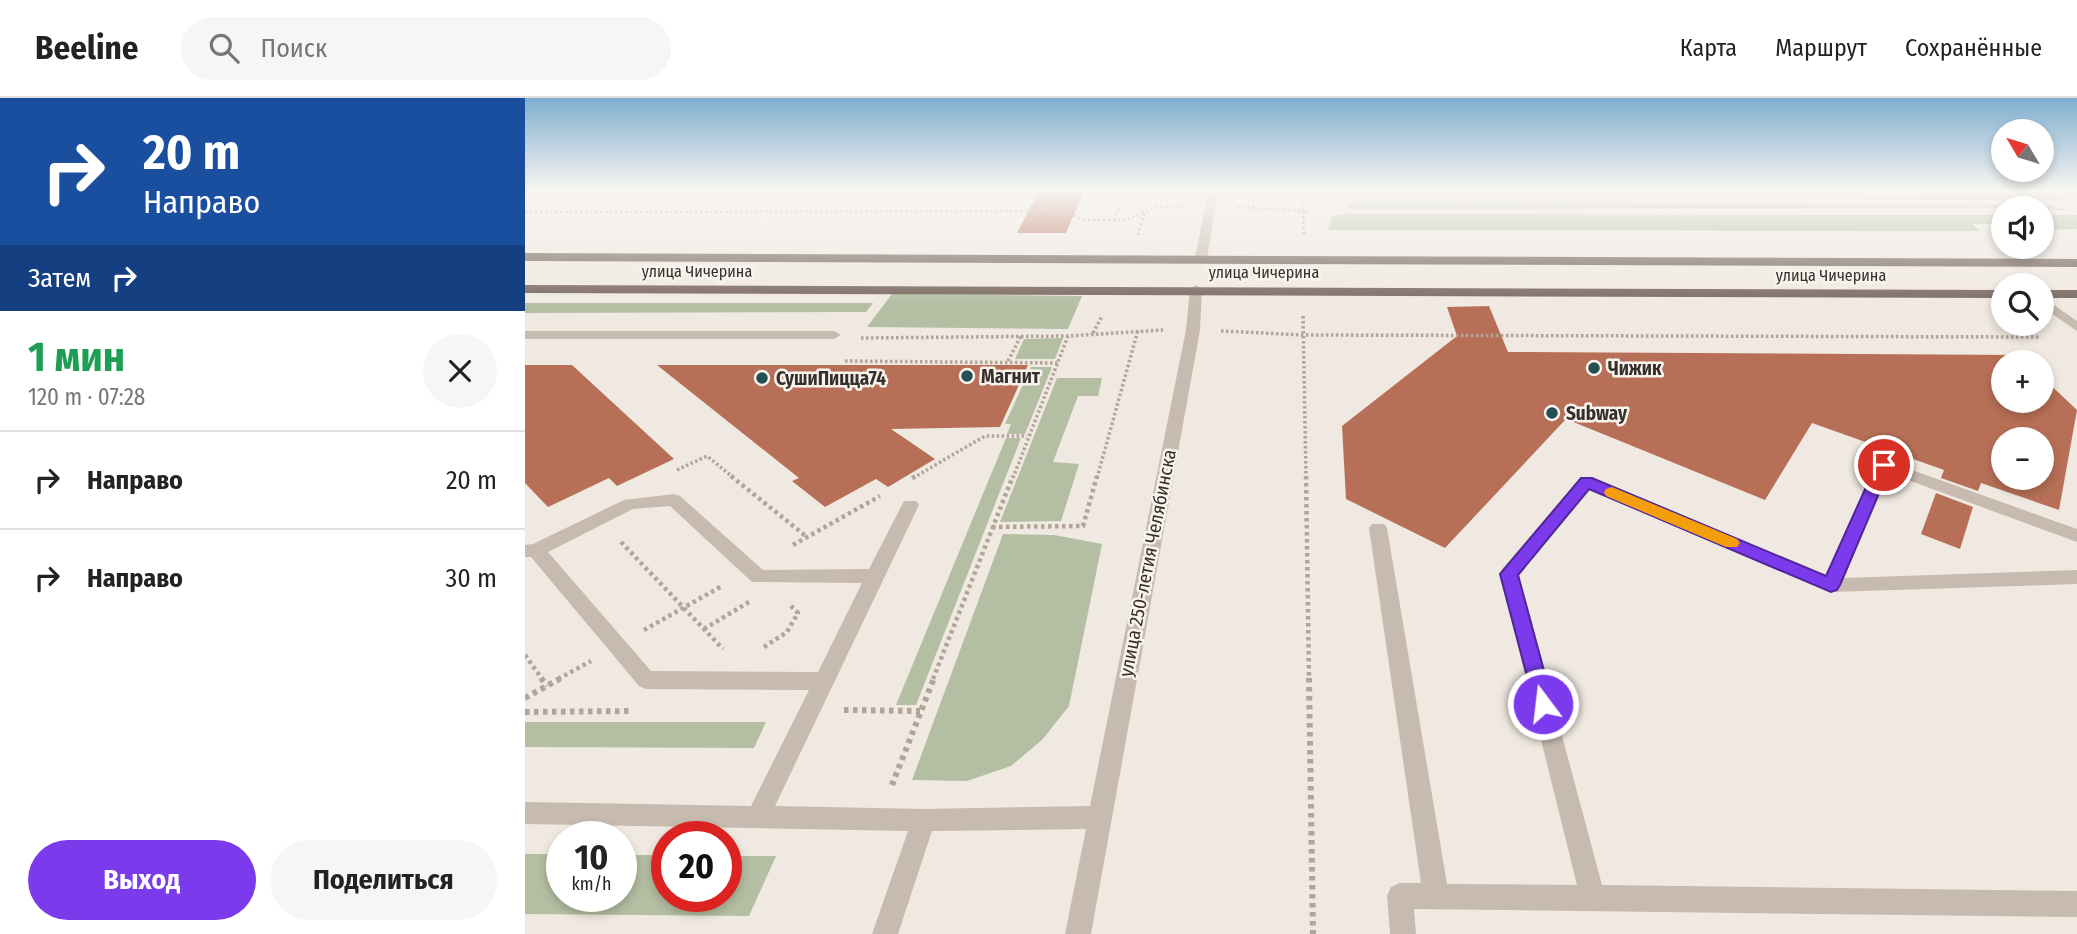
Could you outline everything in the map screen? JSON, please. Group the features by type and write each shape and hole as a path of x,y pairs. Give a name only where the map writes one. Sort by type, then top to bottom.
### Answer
{"main road":[{"name":"улица Чичерина","path":"525,257 1198,274 1304,290 1991,294"},
{"name":"улица Чичерина","path":"525,289 1198,274 1305,259 2077,263"},
{"path":"2054,294 2077,294"}],"street":[{"name":"улица 250-летия Челябинска","path":"1078,934 1192,330 1206,230"},
{"path":"2054,310 2077,327"},
{"path":"525,335 834,335"},
{"path":"1831,585 1884,465 2077,536"},
{"path":"1593,899 1509,574 1587,482 1831,585 2077,577"},
{"path":"826,681 646,680 530,551 631,504 674,500 759,578 877,576"},
{"path":"758,817 910,505"},
{"path":"1378,528 1436,897"},
{"path":"525,813 878,820 1100,817"},
{"path":"885,934 924,820"},
{"path":"1403,934 1400,896 2077,904"}],"path":[{"path":"1304,230 1305,259"},
{"path":"1304,290 1313,934"},
{"path":"992,527 1083,526 1138,330"},
{"path":"1192,330 1303,335 2049,337"},
{"path":"1008,362 1021,336"},
{"path":"878,820 1027,436 1069,336"},
{"path":"992,362 1058,363"},
{"path":"1004,436 1027,436"},
{"path":"619,540 728,654"},
{"path":"705,629 754,600"},
{"path":"757,651 787,632 798,612 786,600"},
{"path":"525,655 547,686"},
{"path":"888,712 920,711"}],"green space":[{"path":"1337,230 1979,230 1980,231"},
{"path":"892,294 1082,296 1068,329 867,327"},
{"path":"525,303 873,303 866,312 525,313"},
{"path":"1063,338 1055,359 1015,359 1024,339"},
{"path":"1031,367 1052,367 1025,434 1007,434 1011,424 1005,424"},
{"path":"1057,378 1102,378 1098,396 1078,396 1053,462 1079,464 1061,521 1000,522"},
{"path":"1006,438 1021,438 916,705 896,705"},
{"path":"1003,534 1054,535 1102,544 1069,706 1042,740 1011,766 967,781 912,780"},
{"path":"525,722 766,722 754,748 525,747"},
{"path":"525,854 546,854 546,912 637,912 637,855 651,855 651,912 742,912 742,856 776,856 749,916 525,914"}],"building":[{"path":"1019,230 1067,230 1066,233 1017,233"},
{"path":"1489,306 1508,352 1991,355 1991,413 2054,413 2054,388 2077,410 2059,510 2001,490 2054,490 2054,427 1991,427 1991,486 1981,483 1978,491 1941,478 1944,470 1812,423 1765,500 1566,419 1445,548 1346,499 1342,426 1457,336 1447,307"},
{"path":"525,365 572,365 674,459 617,486 609,478 548,507 525,483"},
{"path":"657,365 1028,365 1000,427 891,429 935,459 888,487 876,479 825,507 792,481 799,478"},
{"path":"1936,493 1973,507 1960,549 1921,534"}],"slow traffic":[{"path":"1612,492 1732,543"}],"place":[{"name":"Чижик","path":"1594,368"},
{"name":"Магнит","path":"967,376"},
{"name":"СушиПицца74","path":"762,378"},
{"name":"Subway","path":"1552,413"}],"route":[{"path":"1543,704 1509,574 1587,482 1831,585 1884,465"}]}
